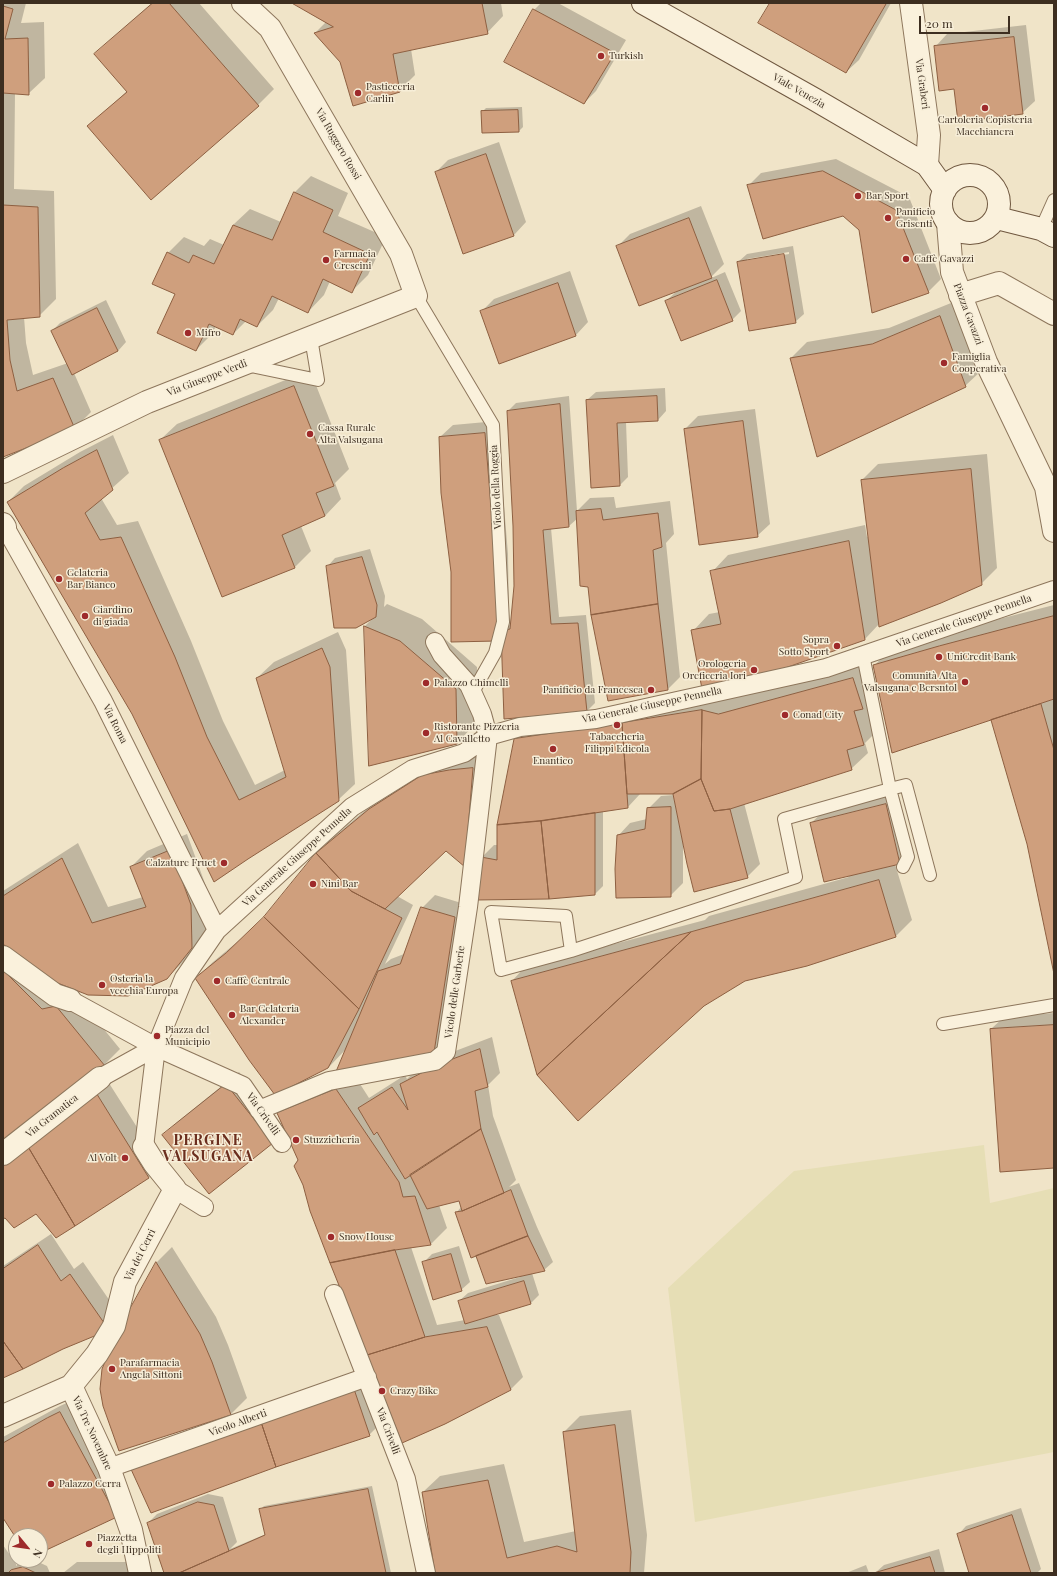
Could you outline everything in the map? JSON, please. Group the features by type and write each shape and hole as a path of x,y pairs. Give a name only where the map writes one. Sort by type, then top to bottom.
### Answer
{"street":[{"name":"Via Ruggero Rossi","path":"243,3 270,28 402,254 416,296"},
{"name":"Viale Venezia","path":"643,3 814,99 927,165 945,190"},
{"name":"Via Graberi","path":"911,3 929,135 927,165"},
{"path":"970,175 980,177 995,189 999,198 997,218 991,226 983,231 973,234 963,233 955,229 948,223 943,215 941,207 945,190 951,182 960,177 970,175"},
{"path":"997,218 1050,231"},
{"name":"Piazza Gavazzi","path":"948,223 952,272 986,362 1050,485 1054,531"},
{"path":"960,295 999,283 1054,314"},
{"name":"Via Giuseppe Verdi","path":"3,472 146,402 416,296"},
{"name":"Via Roma","path":"4,526 103,700 217,930"},
{"name":"Via Generale Giuseppe Pennella","path":"156,1047 184,978 217,930 352,807 413,769 464,753 488,736 520,727 596,719 826,668 1054,590"},
{"path":"435,642 442,655 469,684 482,714 488,736"},
{"name":"Vicolo delle Garberie","path":"259,1110 329,1081 436,1061 446,1052 468,907 488,736"},
{"path":"3,957 56,995 70,1000 156,1047"},
{"path":"100,1078 156,1047"},
{"path":"156,1047 144,1146 154,1163 175,1189 204,1207"},
{"name":"Via Crivelli","path":"156,1047 243,1086 282,1143"},
{"name":"Via Gramatica","path":"3,1154 100,1078"},
{"name":"Via dei Cerri","path":"71,1386 97,1354 114,1326 125,1282 175,1189"},
{"name":"Via Crivelli","path":"334,1294 406,1479 426,1573"},
{"name":"Vicolo Alberti","path":"109,1468 367,1377"},
{"path":"3,1416 71,1386"},
{"name":"Via Tre Novembre","path":"71,1386 109,1468 125,1533 140,1573"}],"lane":[{"path":"1050,231 1054,200"},
{"name":"Vicolo della Roggia","path":"416,296 493,425 503,622 495,653 473,692"},
{"path":"243,364 318,380 311,338"},
{"path":"863,655 890,789 908,857 903,868"},
{"path":"571,951 566,916 491,912 500,970 571,951 796,877 784,819 906,785 930,875"},
{"path":"943,1024 1054,1004"}],"shaded area":[{"path":"984,1145 990,1203 1054,1188 1054,1452 695,1522 668,1288 794,1171"}],"building":[{"path":"153,3 169,3 259,106 151,200 87,126 127,92 94,54"},
{"path":"292,3 482,3 488,34 393,54 400,92 353,106 340,62 314,33 333,27"},
{"path":"770,3 886,4 846,73 758,23"},
{"path":"3,6 13,9 5,39 28,38 29,95 3,93"},
{"path":"533,9 615,53 584,104 504,62"},
{"path":"1014,37 1023,114 958,122 954,89 939,91 934,46"},
{"path":"518,110 519,132 482,133 481,111"},
{"path":"486,154 514,236 463,254 435,172"},
{"path":"823,171 896,210 929,293 872,313 859,230 843,216 763,239 747,185"},
{"path":"294,192 333,210 323,232 370,254 352,293 323,279 308,313 272,296 257,327 240,319 233,335 209,324 196,351 157,333 175,294 152,284 167,252 189,263 193,255 214,264 233,225 272,240"},
{"path":"3,205 38,207 40,317 7,320 10,360 17,391 53,378 75,429 3,457"},
{"path":"689,218 712,278 639,306 616,246"},
{"path":"784,254 796,323 749,331 737,262"},
{"path":"717,280 733,321 681,341 665,301"},
{"path":"558,283 576,336 499,364 480,311"},
{"path":"97,308 118,351 72,375 51,331"},
{"path":"940,316 966,387 817,457 790,358 872,344"},
{"path":"294,386 334,486 316,493 325,516 282,535 295,568 222,597 159,440"},
{"path":"657,396 658,421 617,423 620,486 591,488 586,400"},
{"path":"560,404 569,527 543,530 551,624 578,623 587,712 504,719 501,631 510,629 514,586 513,526 507,411"},
{"path":"743,421 758,537 699,545 684,429"},
{"path":"485,433 496,568 497,641 451,642 451,572 441,493 439,437"},
{"path":"97,450 113,490 85,513 100,540 121,537 175,657 207,737 239,800 286,777 256,678 322,648 330,667 339,801 214,882 132,714 7,502 63,468"},
{"path":"971,469 982,585 879,627 861,480"},
{"path":"601,509 603,520 658,513 662,547 653,550 658,604 591,615 588,587 580,586 576,511"},
{"path":"849,541 865,640 785,668 702,689 691,630 721,624 710,571"},
{"path":"362,557 377,605 376,617 356,628 334,628 326,566"},
{"path":"658,604 668,690 608,701 591,615"},
{"name":"Comunità Alta Valsugana e Bersntol","path":"1054,616 1054,699 892,753 873,665"},
{"path":"364,626 400,641 456,689 457,744 369,766"},
{"path":"853,678 863,709 854,711 864,745 847,750 852,770 730,809 714,811 701,779 702,710 718,714"},
{"path":"1041,704 1054,750 1054,974 1027,844 991,720"},
{"path":"702,710 701,779 673,794 627,794 622,723"},
{"path":"622,723 628,808 541,821 497,825 514,739"},
{"path":"473,768 465,867 446,851 385,909 351,891 316,853 369,809 422,775 449,770"},
{"path":"701,779 714,811 730,809 748,878 694,892 673,794"},
{"path":"886,804 900,864 824,882 810,823"},
{"path":"671,807 671,897 616,898 615,869 617,835 645,829 647,808"},
{"path":"595,813 595,895 549,899 541,821"},
{"path":"541,821 549,899 476,900 481,857 497,860 497,825"},
{"path":"171,850 191,905 192,948 167,979 128,996 88,995 45,978 3,944 3,896 62,858 92,923 146,907 130,867"},
{"path":"316,853 351,891 402,918 359,1009 264,917"},
{"path":"879,880 896,937 807,966 745,981 704,1006 578,1121 537,1075 691,932"},
{"path":"421,907 455,917 433,1059 335,1074 378,971 400,964"},
{"path":"264,917 359,1009 328,1068 275,1095 249,1060 195,978 226,953"},
{"path":"691,932 537,1075 511,981"},
{"path":"3,970 42,1009 56,1006 105,1066 3,1150"},
{"path":"1054,1025 1054,1168 1000,1172 990,1029"},
{"path":"480,1049 488,1087 475,1091 481,1129 405,1179 377,1132 374,1135 358,1108 392,1087 408,1110 400,1084 437,1065"},
{"path":"226,1084 273,1143 209,1194 162,1135"},
{"path":"336,1089 399,1182 403,1197 415,1196 431,1245 395,1250 330,1263 310,1211 303,1185 294,1166 298,1160 277,1113"},
{"path":"95,1091 149,1178 75,1226 27,1145"},
{"path":"481,1129 504,1193 462,1211 459,1201 427,1209 410,1175"},
{"path":"27,1145 75,1226 56,1238 36,1214 14,1228 5,1218 3,1219 3,1165"},
{"path":"511,1190 528,1236 471,1258 455,1212 462,1211"},
{"path":"528,1236 545,1271 486,1284 476,1256"},
{"path":"38,1245 61,1281 70,1274 109,1330 63,1349 23,1369 3,1341 3,1269"},
{"path":"395,1250 425,1337 367,1355 330,1263"},
{"path":"451,1254 462,1291 433,1300 422,1262"},
{"path":"156,1262 200,1334 231,1415 119,1451 103,1406 100,1389 102,1369 117,1332"},
{"path":"524,1281 531,1304 465,1324 458,1301"},
{"path":"487,1327 511,1390 445,1424 402,1443 367,1355 425,1337"},
{"path":"3,1341 23,1369 3,1378"},
{"path":"354,1389 370,1436 276,1467 260,1419"},
{"name":"Palazzo Cerra","path":"60,1412 117,1517 48,1549 48,1528 10,1528 3,1518 3,1443"},
{"path":"260,1419 276,1467 151,1513 130,1467"},
{"path":"615,1425 631,1552 630,1573 435,1573 422,1492 488,1480 507,1558 557,1546 577,1552 563,1432"},
{"path":"368,1489 386,1573 179,1573 265,1535 259,1509"},
{"path":"198,1502 214,1505 229,1551 179,1573 164,1573 147,1523"},
{"path":"1012,1515 1031,1573 969,1573 957,1534"},
{"path":"930,1557 935,1573 874,1573"},
{"path":"25,1568 36,1573 8,1573 11,1570"}],"place":[{"name":"Turkish","path":"601,56"},
{"name":"Pasticceria Carlin","path":"358,93"},
{"name":"Cartoleria Copisteria Macchianera","path":"985,108"},
{"name":"Bar Sport","path":"858,196"},
{"name":"Panificio Grisenti","path":"888,218"},
{"name":"Caffè Gavazzi","path":"906,259"},
{"name":"Farmacia Crescini","path":"326,260"},
{"name":"Mifro","path":"188,333"},
{"name":"Famiglia Cooperativa","path":"944,363"},
{"name":"Cassa Rurale Alta Valsugana","path":"310,434"},
{"name":"Gelateria Bar Bianco","path":"59,579"},
{"name":"Giardino di giada","path":"85,616"},
{"name":"Sopra Sotto Sport","path":"837,646"},
{"name":"UniCredit Bank","path":"939,657"},
{"name":"Orologeria Oreficeria Iori","path":"754,670"},
{"name":"Comunità Alta Valsugana e Bersntol","path":"965,682"},
{"name":"Palazzo Chimelli","path":"426,683"},
{"name":"Panificio da Francesca","path":"651,690"},
{"name":"Conad City","path":"785,715"},
{"name":"Tabaccheria Filippi Edicola","path":"617,725"},
{"name":"Ristorante Pizzeria Al Cavalletto","path":"426,733"},
{"name":"Enantico","path":"553,749"},
{"name":"Calzature Fruet","path":"224,863"},
{"name":"Nini Bar","path":"313,884"},
{"name":"Caffè Centrale","path":"217,981"},
{"name":"Osteria la vecchia Europa","path":"102,985"},
{"name":"Bar Gelateria Alexander","path":"232,1015"},
{"name":"Piazza del Municipio","path":"157,1036"},
{"name":"Stuzzicheria","path":"296,1140"},
{"name":"Al Volt","path":"125,1158"},
{"name":"Snow House","path":"331,1237"},
{"name":"Parafarmacia Angela Sittoni","path":"112,1369"},
{"name":"Crazy Bike","path":"382,1391"},
{"name":"Palazzo Cerra","path":"51,1484"},
{"name":"Piazzetta degli Hippoliti","path":"89,1544"}],"district":[{"name":"PERGINE VALSUGANA","path":"208,1150"}]}
